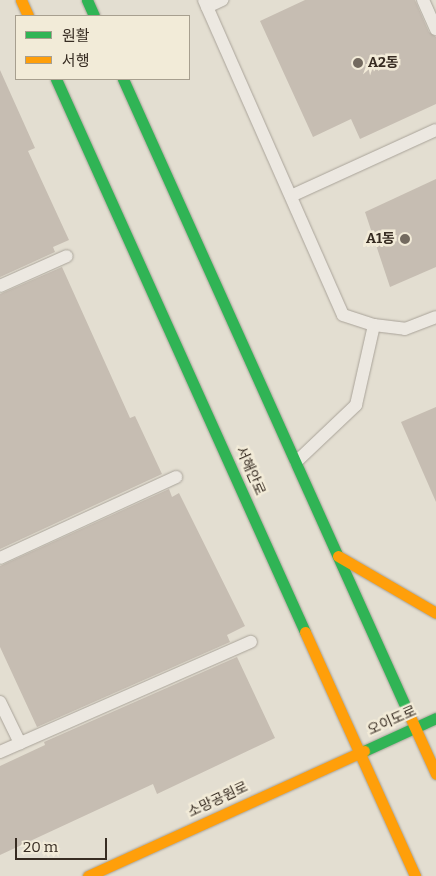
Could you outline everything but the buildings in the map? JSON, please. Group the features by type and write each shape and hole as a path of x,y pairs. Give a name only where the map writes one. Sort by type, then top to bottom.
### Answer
{"main road":[{"path":"21,0 28,15"},
{"path":"87,0 94,15"},
{"name":"서해안로","path":"56,80 415,876"},
{"path":"122,80 436,774"},
{"path":"338,556 436,613"},
{"name":"오이도로","path":"359,752 436,718"},
{"name":"소망공원로","path":"88,876 359,752"}],"lane":[{"path":"222,0 206,3 343,315 374,325 405,329 436,317"},
{"path":"423,0 436,29"},
{"path":"291,196 436,130"},
{"path":"0,286 67,256"},
{"path":"296,462 356,405 374,325"},
{"path":"0,558 176,477"},
{"path":"0,752 251,642"},
{"path":"0,702 20,743"}],"traffic: fast":[{"path":"87,0 94,15"},
{"path":"56,80 305,632"},
{"path":"123,80 407,710"},
{"path":"364,751 436,718"}],"traffic: slow":[{"path":"21,0 28,15"},
{"path":"338,556 436,613"},
{"path":"305,632 415,876"},
{"path":"407,710 436,774"},
{"path":"88,876 364,751"}],"place":[{"name":"A2동","path":"358,63"},
{"name":"A1동","path":"405,239"}]}
